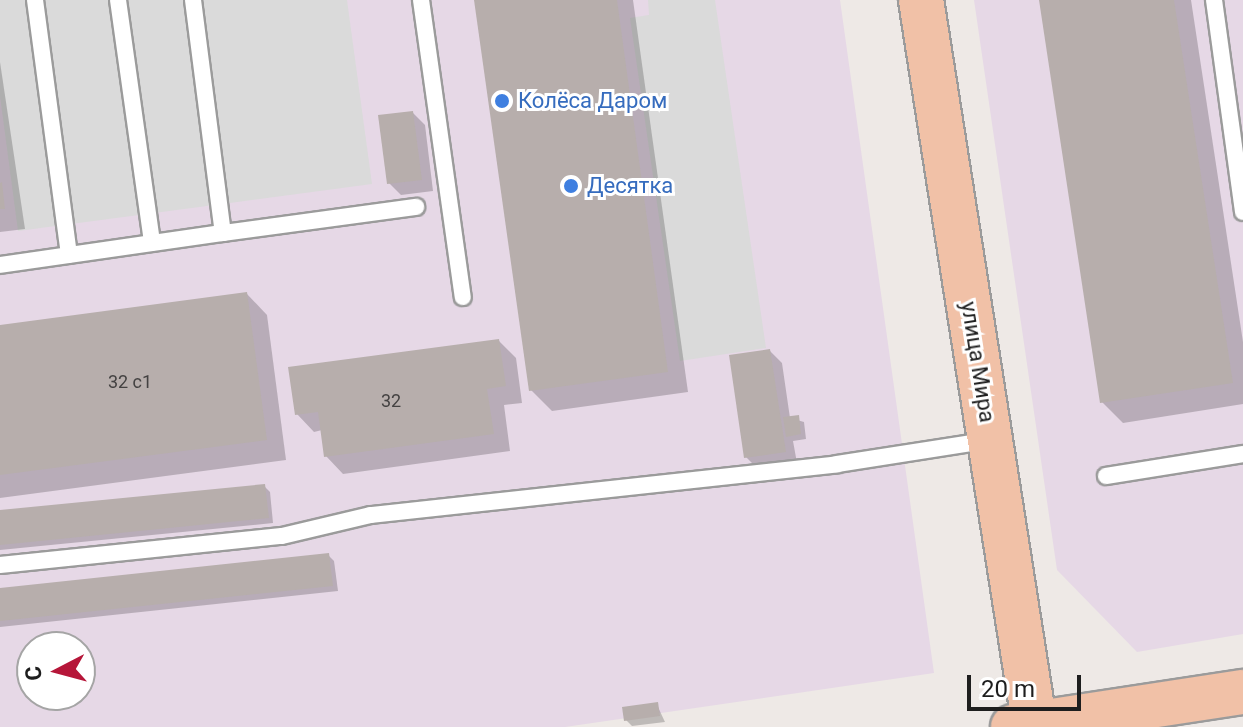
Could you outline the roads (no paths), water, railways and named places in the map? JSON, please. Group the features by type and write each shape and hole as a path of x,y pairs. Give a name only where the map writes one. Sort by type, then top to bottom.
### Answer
{"main road":[{"name":"улица Мира","path":"921,0 1031,726"},
{"path":"1031,726 1243,692"}],"lane":[{"path":"35,0 69,255"},
{"path":"118,0 152,243"},
{"path":"193,0 223,233"},
{"path":"421,0 463,297"},
{"path":"1214,0 1243,212"},
{"path":"0,265 416,207"},
{"path":"0,565 282,536 386,513 837,464 990,440"},
{"path":"1106,476 1243,454"}],"place":[{"name":"Колёса Даром","path":"502,101"},
{"name":"Десятка","path":"571,186"}]}
